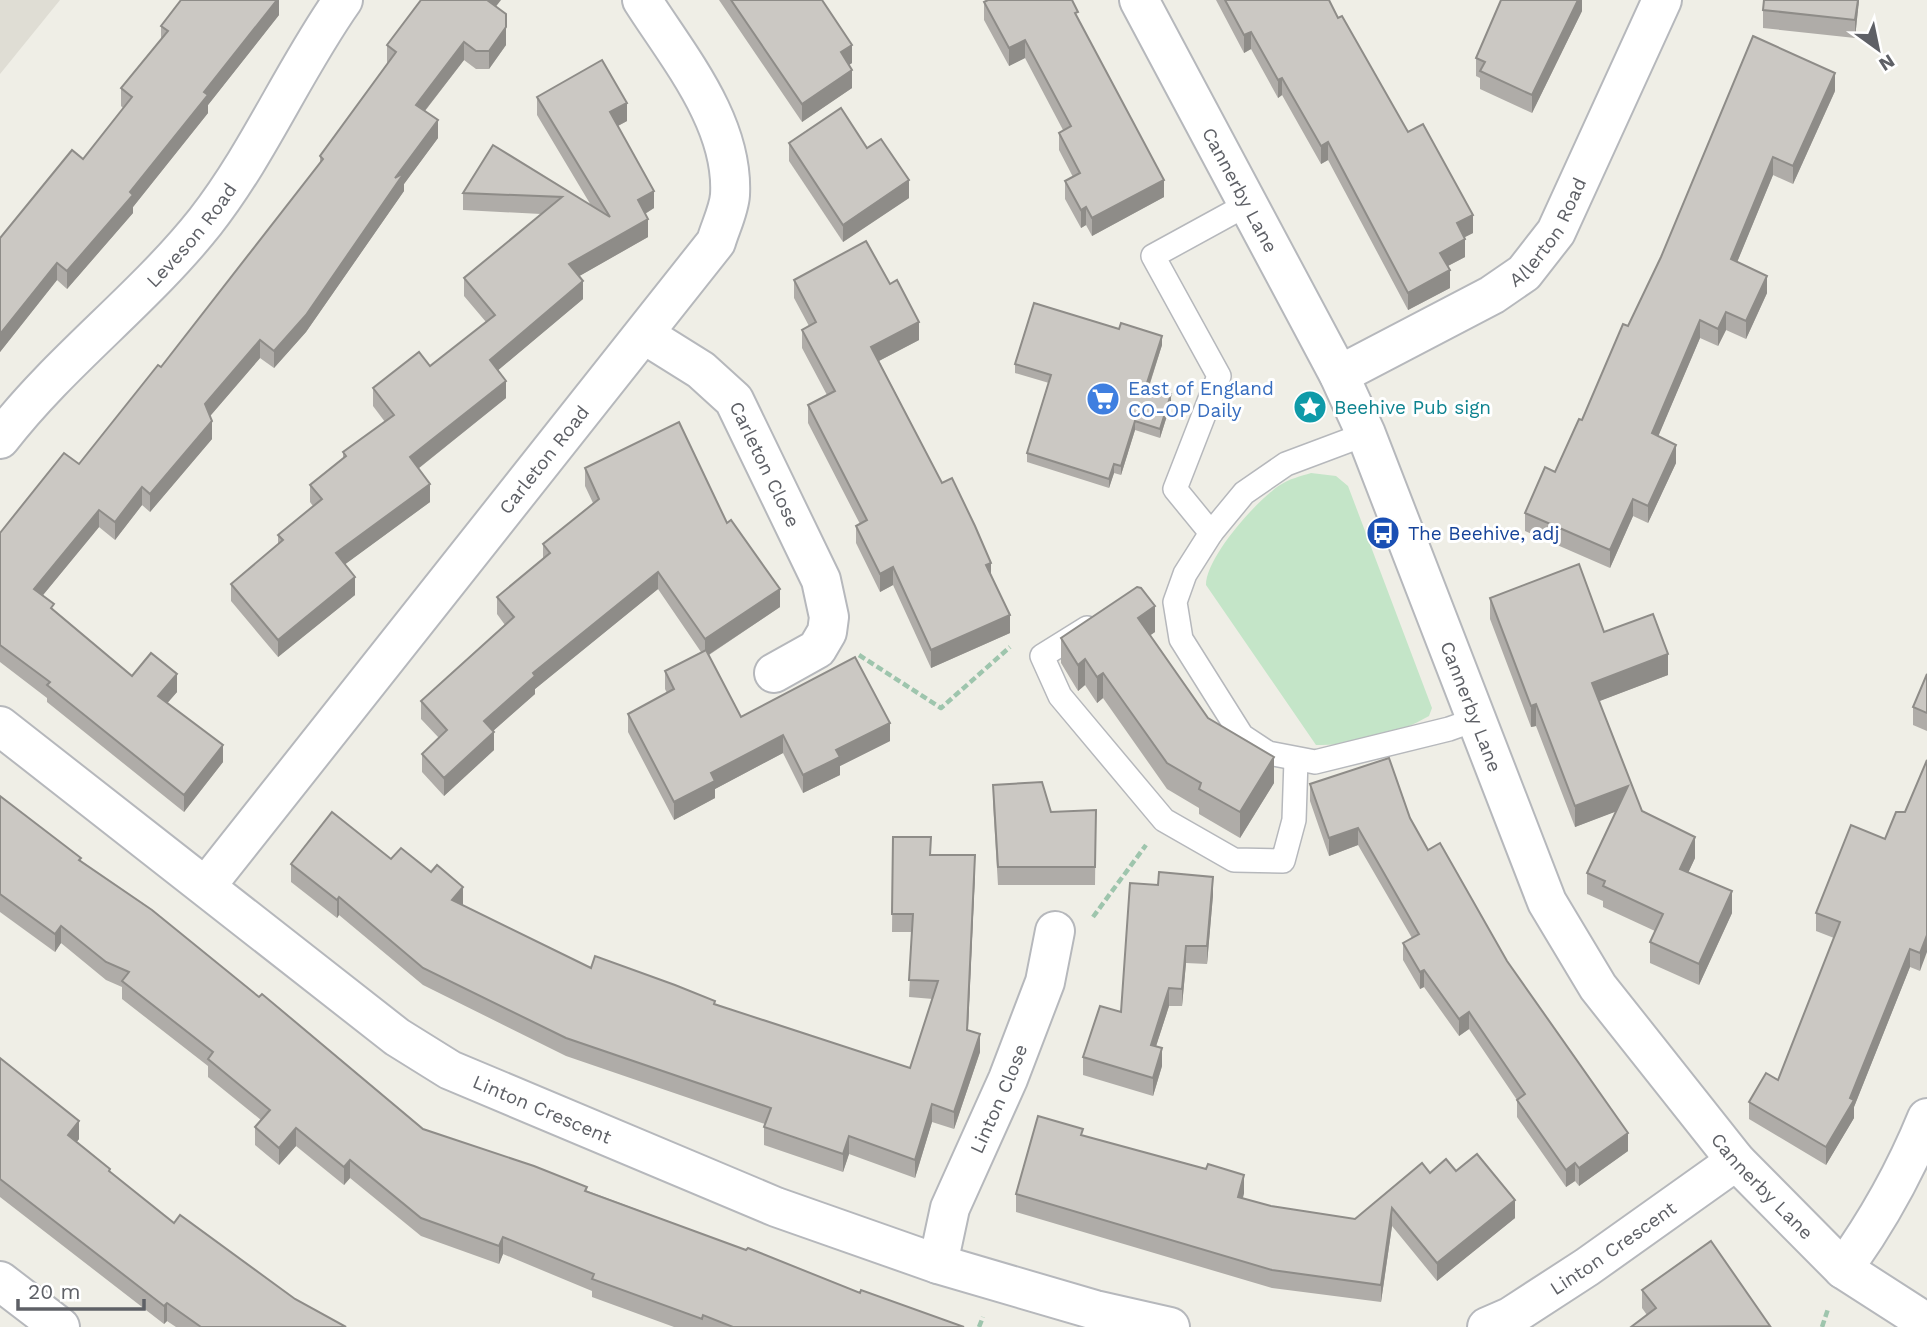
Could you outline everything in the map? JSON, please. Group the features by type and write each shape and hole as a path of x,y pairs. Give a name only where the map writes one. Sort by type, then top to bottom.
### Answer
{"street":[{"name":"Leveson Road","path":"0,439 28,403 124,311 205,222 266,132 325,25 343,0"},
{"name":"Carleton Road","path":"206,887 716,242 730,197 724,138 683,64 642,0"},
{"name":"Cannerby Lane","path":"1139,0 1339,375 1366,435 1547,902 1598,987 1736,1161 1843,1269 1927,1323"},
{"name":"Allerton Road","path":"1339,375 1492,295 1524,273 1556,232 1662,0"},
{"name":"Carleton Close","path":"645,335 701,370 734,400 821,580 829,617 840,639"},
{"path":"774,673 840,639"},
{"name":"Linton Crescent","path":"0,726 397,1037 450,1070 776,1207 938,1264 1095,1310 1170,1327"},
{"name":"Linton Close","path":"938,1264 950,1209 1008,1079 1045,982 1055,931"},
{"path":"1843,1269 1872,1228 1913,1153 1927,1118"},
{"name":"Linton Crescent","path":"1487,1327 1510,1317 1587,1267 1736,1161"},
{"path":"0,1281 60,1327"}],"lane":[{"path":"1211,533 1175,489 1219,376 1153,256 1248,204"},
{"path":"1366,435 1286,464 1244,493 1211,533 1185,574 1175,602 1181,639 1242,736 1268,753 1315,762 1449,729 1477,719"},
{"path":"1147,600 1175,602"},
{"path":"1110,613 1042,656 1060,696 1164,820 1234,860 1283,861 1294,820 1296,760"}],"path":[{"path":"840,639 859,655 942,708 1009,646 1042,656"},
{"path":"1055,931 1087,925 1164,820"}],"shaded area":[{"path":"0,0 60,0 0,74"}],"green space":[{"path":"1311,473 1336,476 1348,486 1432,708 1429,716 1416,723 1360,742 1316,745 1206,585 1214,560 1246,516 1280,485"}],"building":[{"path":"181,0 277,0 204,92 208,95 130,192 133,195 67,271 57,263 0,334 0,238 72,150 83,159 132,97 121,88 168,31 161,26"},
{"path":"421,0 487,0 506,14 506,27 489,51 476,51 464,42 416,105 438,120 395,178 404,173 306,315 274,351 260,340 205,404 212,421 150,494 142,487 115,522 99,510 34,589 54,604 51,608 132,676 151,653 177,674 158,696 223,745 184,795 47,685 50,682 0,645 0,533 64,453 79,464 158,365 161,367 323,159 320,156 396,52 387,45"},
{"path":"731,0 822,0 852,45 841,52 852,70 802,104"},
{"path":"1072,0 1078,12 1075,13 1164,180 1092,218 1086,207 1081,210 1065,181 1080,173 1059,133 1071,126 1025,40 1009,48 984,2"},
{"path":"1225,0 1329,0 1338,18 1342,16 1408,132 1423,124 1473,215 1457,223 1465,239 1440,253 1450,270 1408,293 1328,142 1321,146 1282,78 1278,80 1251,32 1244,35"},
{"path":"1501,0 1578,0 1532,95 1480,71 1485,62 1476,58"},
{"path":"1764,0 1858,0 1855,20 1763,10"},
{"path":"1753,36 1835,73 1793,166 1773,157 1731,259 1767,276 1746,321 1726,312 1718,329 1700,320 1652,433 1676,445 1648,506 1633,499 1610,550 1525,513 1545,467 1555,472 1579,419 1582,420 1623,324 1628,326 1661,257"},
{"path":"602,60 627,103 610,112 654,191 638,200 648,219 569,264 583,281 490,360 506,381 410,457 430,484 336,553 355,577 278,640 231,584 283,540 278,535 322,499 310,485 346,456 343,452 394,415 373,388 419,352 430,366 495,315 464,278 562,197 463,193 493,145 610,217 537,97"},
{"path":"841,108 867,148 881,139 909,180 843,225 789,143"},
{"path":"866,241 890,284 897,280 919,322 871,347 942,483 952,478 991,563 986,565 1010,615 931,650 893,567 880,574 856,526 867,520 808,405 835,391 802,330 816,322 794,280"},
{"name":"East of England CO-OP Daily","path":"1034,303 1119,329 1121,323 1162,336 1146,386 1171,394 1160,429 1135,421 1121,466 1114,464 1109,479 1027,453 1051,375 1015,364"},
{"path":"679,422 727,523 731,520 780,589 705,639 658,572 533,673 535,676 484,721 494,732 444,778 422,754 447,730 421,701 514,617 497,597 550,553 543,544 599,499 585,468"},
{"path":"1579,564 1604,632 1653,614 1668,654 1592,683 1642,811 1695,837 1680,869 1732,891 1699,964 1650,942 1663,914 1603,886 1605,881 1587,873 1628,786 1575,806 1536,704 1531,706 1490,598"},
{"path":"1137,587 1141,588 1155,606 1138,618 1208,718 1274,757 1240,812 1199,789 1201,783 1167,763 1103,673 1097,677 1085,659 1078,665 1061,638"},
{"path":"706,650 741,717 855,657 890,723 836,750 840,757 803,775 783,735 711,773 715,781 674,802 628,714 674,689 665,671"},
{"path":"1927,674 1927,713 1913,707"},
{"path":"1389,758 1410,818 1428,850 1440,843 1507,961 1628,1133 1579,1168 1575,1163 1566,1170 1517,1100 1525,1094 1469,1012 1459,1019 1424,970 1420,972 1403,943 1419,934 1358,828 1329,838 1310,784"},
{"path":"1927,760 1927,935 1920,953 1910,949 1850,1098 1854,1100 1826,1147 1749,1102 1766,1073 1778,1080 1840,922 1816,913 1851,825 1885,839 1896,812 1905,812"},
{"path":"1042,782 1051,812 1096,810 1095,867 998,867 993,785"},
{"path":"0,796 81,858 79,860 152,910 259,997 262,994 423,1129 534,1166 587,1187 585,1191 746,1250 748,1248 860,1293 861,1290 964,1327 733,1327 703,1315 702,1319 592,1279 594,1274 503,1237 499,1246 421,1218 350,1160 344,1167 296,1128 279,1148 255,1127 270,1110 208,1059 213,1052 122,981 129,972 106,962 61,926 55,934 0,894"},
{"path":"332,812 391,859 401,848 431,872 437,865 463,887 452,900 591,968 595,956 715,1001 714,1004 910,1068 938,981 909,980 913,914 892,914 893,837 931,837 930,855 975,855 967,1030 980,1034 954,1112 932,1104 915,1160 849,1136 843,1154 764,1127 771,1108 566,1038 423,968 339,897 337,900 291,864"},
{"path":"1159,872 1213,877 1207,946 1186,946 1182,989 1169,988 1151,1045 1162,1048 1153,1078 1083,1057 1100,1006 1121,1012 1130,883 1158,885"},
{"path":"0,1058 79,1121 68,1135 174,1223 180,1215 295,1299 346,1327 201,1327 167,1303 164,1306 0,1179"},
{"path":"1038,1116 1083,1129 1081,1135 1206,1169 1208,1164 1244,1175 1238,1197 1271,1206 1355,1219 1422,1163 1430,1173 1446,1159 1456,1171 1477,1154 1515,1200 1437,1263 1392,1208 1381,1285 1272,1270 1016,1194"},
{"path":"1711,1241 1770,1326 1631,1327 1656,1308 1642,1290"}],"place":[{"name":"East of England CO-OP Daily","path":"1103,399"},
{"name":"Beehive Pub sign","path":"1310,407"},
{"name":"The Beehive, adj","path":"1383,533"}]}
